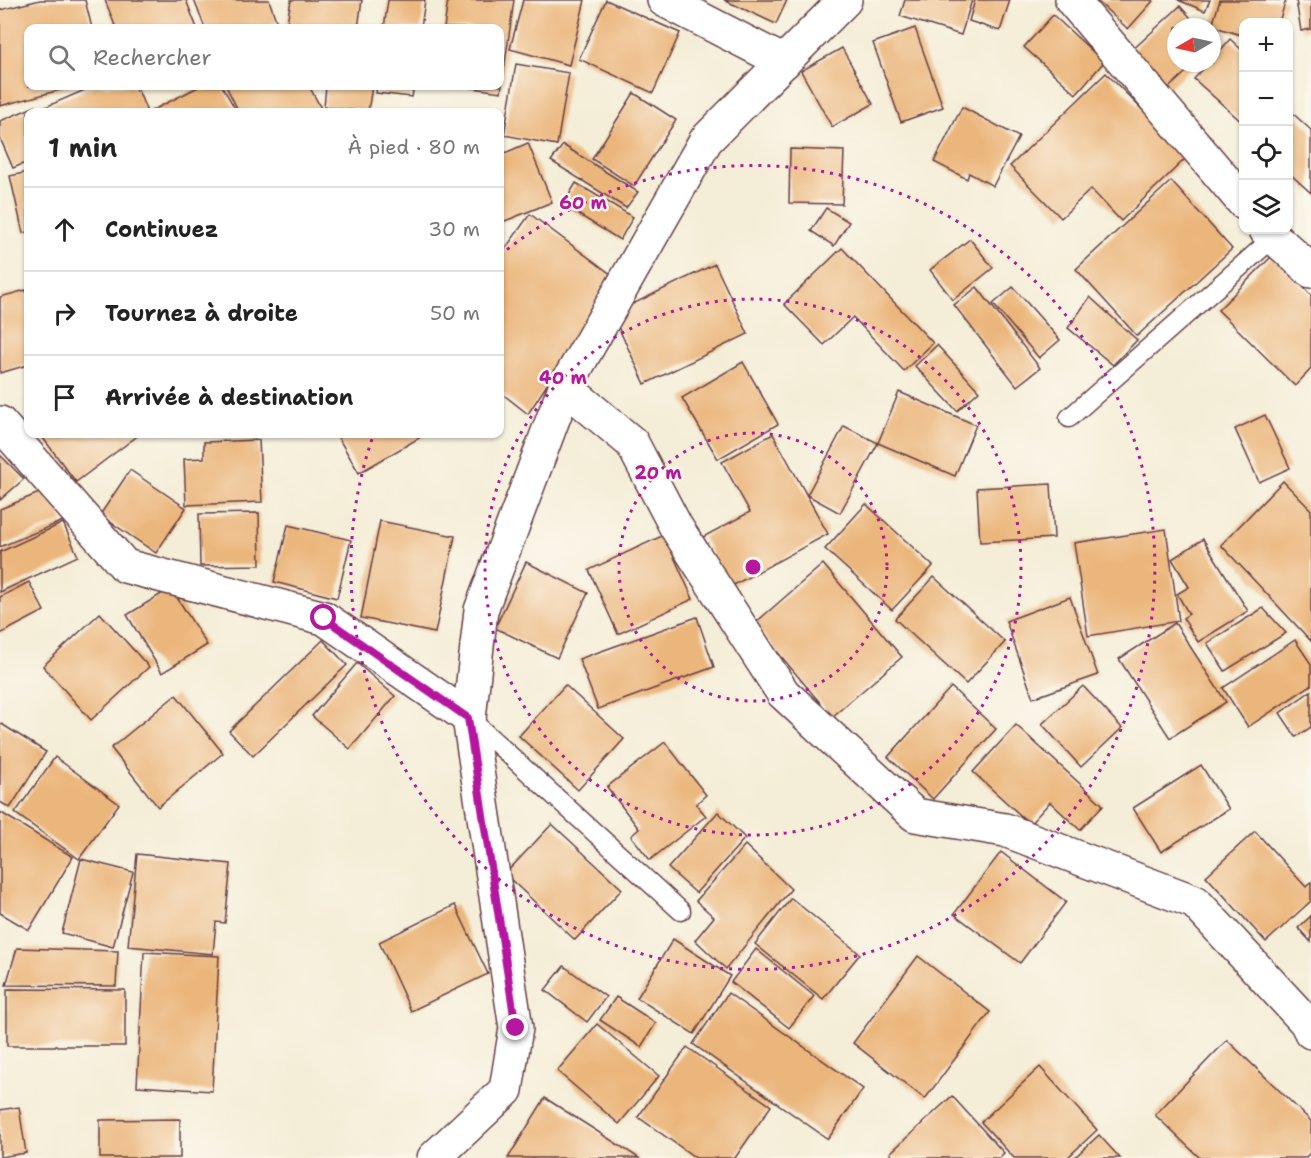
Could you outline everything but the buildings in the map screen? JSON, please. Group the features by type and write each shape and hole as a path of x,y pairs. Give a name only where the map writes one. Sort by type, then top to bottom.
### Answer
{"street":[{"path":"664,0 784,62"},
{"path":"434,1158 506,1090 516,1028 468,718 481,610 565,387 706,140 845,0"},
{"path":"1072,0 1239,197"},
{"path":"1270,234 1311,272"},
{"path":"565,387 632,443 676,527 783,693 915,815 1005,830 1195,902 1306,1022 1311,1032"},
{"path":"0,423 124,566 324,618 468,718"}],"lane":[{"path":"1069,418 1270,234"},
{"path":"468,718 681,910"}],"route":[{"path":"324,618 468,718 516,1028"}]}
